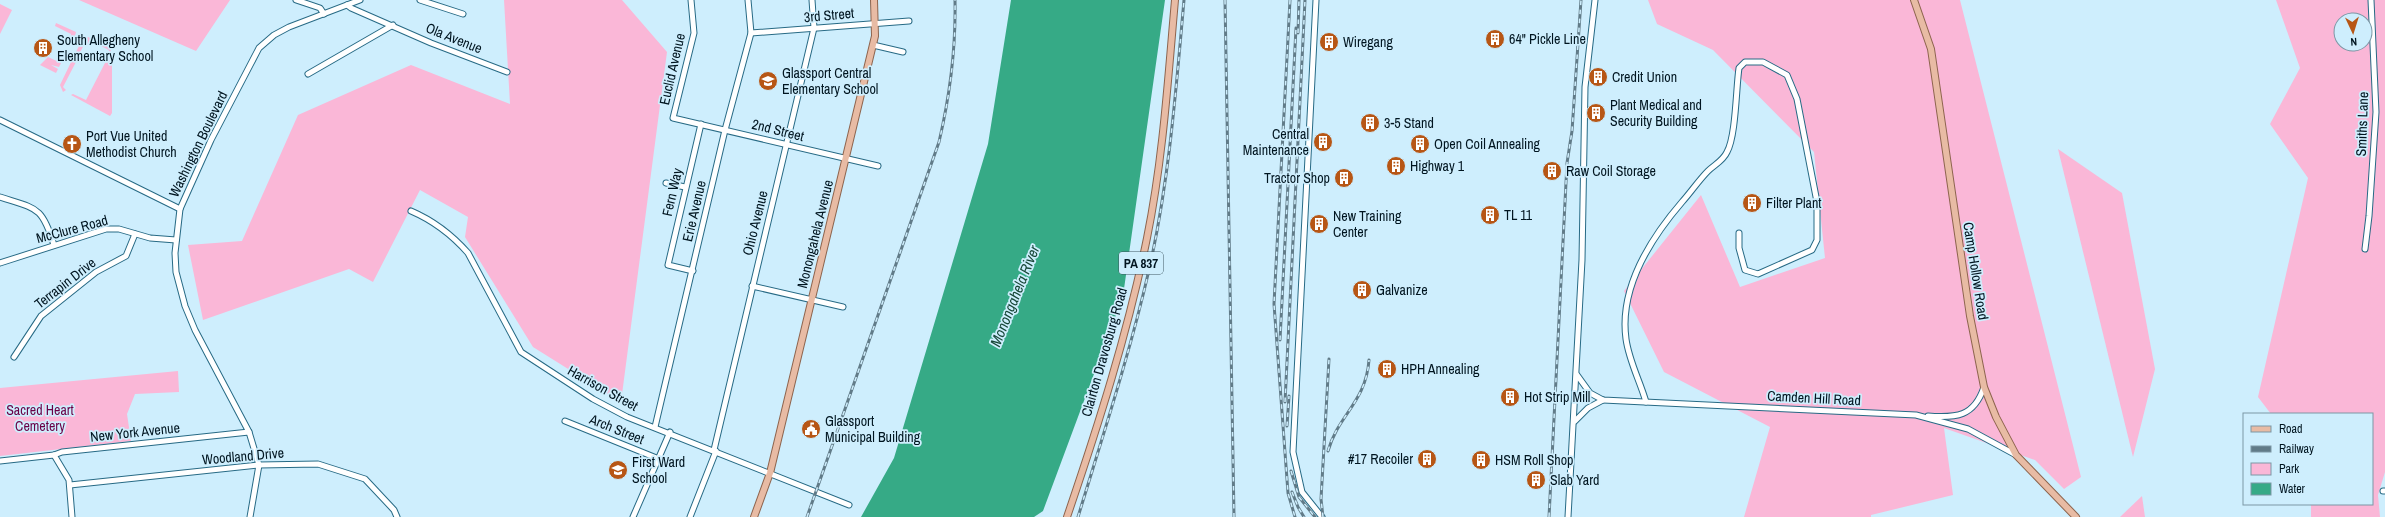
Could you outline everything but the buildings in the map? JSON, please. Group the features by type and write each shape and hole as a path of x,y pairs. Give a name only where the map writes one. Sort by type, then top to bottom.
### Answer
{"main road":[{"name":"Monongahela Avenue","path":"754,517 770,473 873,45 876,23 874,0"},
{"name":"Clairton Dravosburg Road","path":"1067,517 1117,355 1147,238 1159,157 1176,0"},
{"name":"Camp Hollow Road","path":"1914,0 1931,49 1970,316 1984,387 1996,417 2016,455 2076,517"}],"street":[{"path":"296,0 320,8 324,14"},
{"name":"Washington Boulevard","path":"250,517 259,465 249,432 187,312 176,272 176,240 180,209 210,140 259,48 274,35 360,0"},
{"path":"420,0 463,14"},
{"name":"Euclid Avenue","path":"673,118 694,33 691,0"},
{"name":"Erie Avenue","path":"656,426 725,130 751,33 748,0"},
{"name":"Ohio Avenue","path":"690,517 715,451 752,286 814,28 812,0"},
{"path":"1316,0 1293,452 1302,492 1322,517"},
{"path":"1568,517 1577,375 1584,187 1582,162 1585,87 1595,0"},
{"name":"Smiths Lane","path":"2365,249 2369,216 2376,112 2371,0"},
{"name":"Ola Avenue","path":"347,5 431,43 507,72"},
{"name":"3rd Street","path":"751,33 909,21"},
{"path":"308,74 393,25"},
{"path":"873,45 903,52"},
{"path":"1646,402 1632,364 1626,337 1627,306 1632,286 1640,264 1666,222 1708,171 1727,153 1731,140 1739,68 1744,62 1764,62 1787,75 1797,99 1817,202 1817,240 1812,250 1758,274 1745,270 1739,248 1740,233"},
{"name":"2nd Street","path":"673,118 878,166"},
{"path":"0,120 180,209"},
{"name":"Fern Way","path":"693,271 668,265 685,187 701,124"},
{"path":"666,183 685,187"},
{"path":"0,197 28,206 40,212 47,222 54,245"},
{"name":"Harrison Street","path":"411,211 423,216 460,244 468,253 521,352 593,399 628,417 656,426 848,505"},
{"name":"McClure Road","path":"0,263 106,229 119,229 135,234 176,240"},
{"name":"Terrapin Drive","path":"14,357 41,316 96,272 126,256 135,234"},
{"path":"752,286 843,307"},
{"path":"1577,375 1590,393 1603,400"},
{"path":"1916,415 1946,417 1965,414 1975,406 1984,387"},
{"path":"1575,421 1588,408 1603,400"},
{"name":"Camden Hill Road","path":"1603,400 1916,415 1968,429 2016,455"},
{"name":"Arch Street","path":"565,421 659,459"},
{"name":"New York Avenue","path":"0,461 54,455 62,452 249,432"},
{"path":"633,517 670,432"},
{"path":"54,455 63,467 70,486 72,517"},
{"name":"Woodland Drive","path":"70,486 259,465 318,464 365,480 394,510 397,517"}],"green space":[{"path":"79,0 230,0 196,51"},
{"path":"504,0 622,0 667,52 621,402 533,347 465,237 468,217 420,190 373,282 349,269 203,320 188,245 242,241 298,115 411,65 510,104"},
{"path":"1648,0 1960,0 2081,477 2064,489 2035,460 1944,428 1953,495 1871,515 1871,517 1744,517 1770,427 1664,372 1624,291 1701,195 1740,287 1825,258 1814,152 1713,50 1657,24"},
{"path":"2276,0 2385,0 2385,472 2378,495 2380,517 2311,517 2311,505 2373,505 2373,413 2270,413 2258,397 2308,178 2270,124 2300,68"},
{"path":"0,4 12,10 0,34"},
{"path":"56,23 76,32 73,43 70,42 71,34 55,26"},
{"path":"88,37 107,46 111,51 110,54 108,53 109,50 91,41 89,45 85,43 77,58 74,56 82,40"},
{"path":"48,57 61,63 59,67 51,65 58,69 56,73 40,65"},
{"path":"73,58 77,60 63,87 66,90 63,92 60,85"},
{"path":"103,58 111,61 112,66 112,113 110,116 71,95 73,94 86,100 106,61"},
{"path":"2058,149 2122,193 2155,369 2133,457"},
{"name":"Sacred Heart Cemetery","path":"178,371 179,392 135,394 127,414 131,441 0,456 0,388"},
{"path":"2142,496 2145,517 2120,517"}],"water":[{"name":"Monongahela River","path":"1011,0 1165,0 1123,296 1043,511 1034,517 861,517 894,458 988,144"}],"railway":[{"path":"807,517 939,142 952,72 955,0"},
{"path":"1078,517 1116,394 1142,301 1156,237 1167,170 1184,0"},
{"path":"1225,0 1234,517"},
{"path":"1290,0 1274,304 1288,493 1295,517"},
{"path":"1298,33 1299,0"},
{"path":"1285,402 1305,0"},
{"path":"1549,517 1567,163 1572,131 1581,0"},
{"path":"1280,340 1296,28"},
{"path":"1323,517 1321,499 1329,359"},
{"path":"1328,451 1338,428 1363,387 1369,360"},
{"path":"1287,426 1289,396"},
{"path":"1291,471 1299,497 1315,517"},
{"path":"1292,492 1304,517"}],"place":[{"name":"64\" Pickle Line","path":"1495,39"},
{"name":"Wiregang","path":"1329,42"},
{"name":"South Allegheny Elementary School","path":"43,48"},
{"name":"Credit Union","path":"1598,77"},
{"name":"Glassport Central Elementary School","path":"768,81"},
{"name":"Plant Medical and Security Building","path":"1596,113"},
{"name":"3-5 Stand","path":"1370,123"},
{"name":"Central Maintenance","path":"1323,142"},
{"name":"Port Vue United Methodist Church","path":"72,144"},
{"name":"Open Coil Annealing","path":"1420,144"},
{"name":"Highway 1","path":"1396,166"},
{"name":"Raw Coil Storage","path":"1552,171"},
{"name":"Tractor Shop","path":"1344,178"},
{"name":"Filter Plant","path":"1752,203"},
{"name":"TL 11","path":"1490,215"},
{"name":"New Training Center","path":"1319,224"},
{"name":"Galvanize","path":"1362,290"},
{"name":"HPH Annealing","path":"1387,369"},
{"name":"Hot Strip Mill","path":"1510,397"},
{"name":"Glassport Municipal Building","path":"811,429"},
{"name":"#17 Recoiler","path":"1427,459"},
{"name":"HSM Roll Shop","path":"1481,460"},
{"name":"First Ward School","path":"618,470"},
{"name":"Slab Yard","path":"1536,480"}]}
